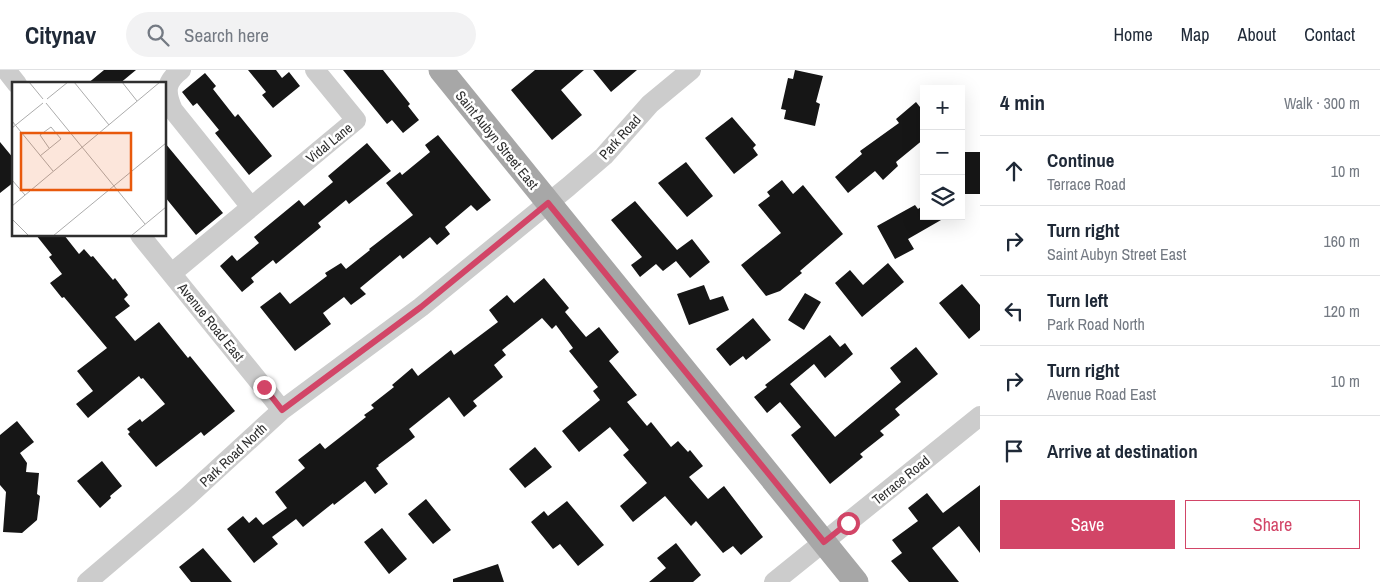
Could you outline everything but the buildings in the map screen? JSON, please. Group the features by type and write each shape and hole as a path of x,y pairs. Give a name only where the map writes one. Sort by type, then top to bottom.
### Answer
{"main road":[{"name":"Saint Aubyn Street East","path":"441,70 856,582"}],"street":[{"path":"6,70 15,82"},
{"path":"181,70 174,76 168,86 168,98 172,110 251,207"},
{"name":"Vidal Lane","path":"172,273 356,120 315,70"},
{"name":"Park Road","path":"548,203 604,156 650,104 691,70"},
{"name":"Park Road North","path":"87,582 187,497 282,410 421,307 548,203"},
{"name":"Avenue Road East","path":"141,236 282,410"},
{"name":"Terrace Road","path":"774,582 980,416"}],"route":[{"path":"264,387 282,410 421,307 548,203 824,542 848,523"}]}
